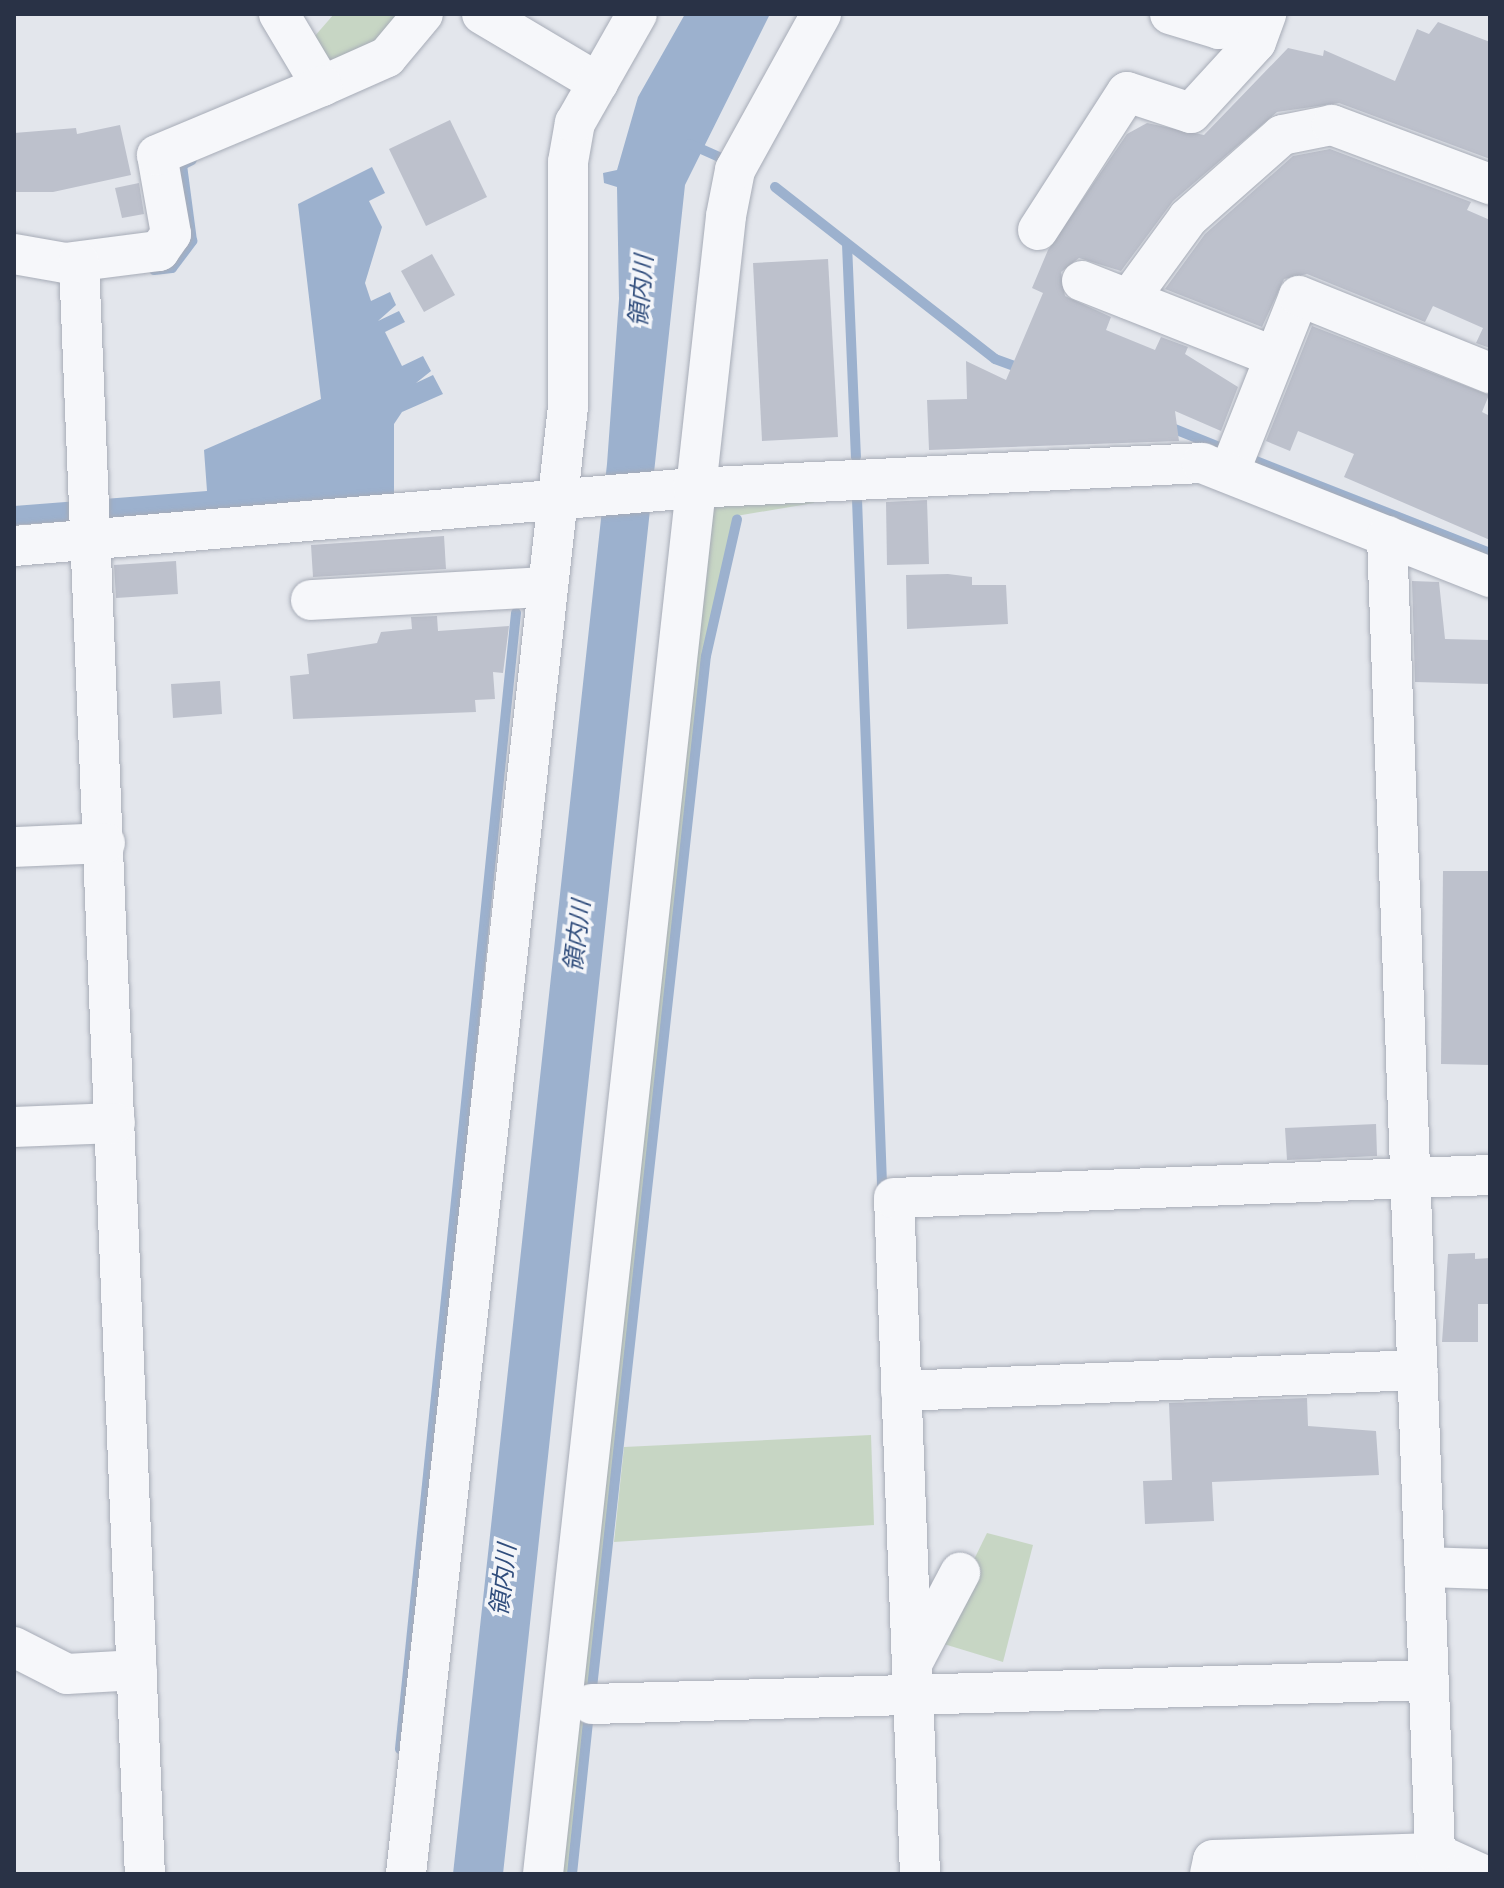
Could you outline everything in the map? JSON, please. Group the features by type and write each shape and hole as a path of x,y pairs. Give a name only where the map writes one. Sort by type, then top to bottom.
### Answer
{"street":[{"path":"279,14 322,86"},
{"path":"14,254 79,262 159,251 171,234 157,155 387,57 423,14"},
{"path":"482,14 598,83"},
{"path":"406,1874 544,587 558,501 568,407 568,162 575,123 637,14"},
{"path":"543,1874 696,488 735,170 821,14"},
{"path":"1170,14 1219,29 1236,14"},
{"path":"1038,230 1127,92 1191,113 1256,42 1266,14"},
{"path":"1129,299 1188,218 1282,135 1332,125 1490,184"},
{"path":"79,262 92,520 145,1874"},
{"path":"1082,281 1275,357"},
{"path":"1229,473 1299,296 1490,373"},
{"path":"14,546 92,520 558,501 696,488 1202,463 1490,577"},
{"path":"1387,536 1435,1853"},
{"path":"311,600 544,587"},
{"path":"14,847 105,843"},
{"path":"14,1127 115,1123"},
{"path":"920,1874 894,1198 1490,1175"},
{"path":"901,1391 1418,1370"},
{"path":"1425,1567 1490,1569"},
{"path":"913,1680 960,1573"},
{"path":"14,1647 67,1674 137,1670"},
{"path":"592,1704 913,1680 1429,1680"},
{"path":"1210,1874 1213,1860 1435,1853 1481,1874"}],"green space":[{"path":"334,14 407,14 382,46 330,63 314,37"},
{"path":"817,491 814,503 736,516 704,656 570,1874 552,1874 705,519 717,501"},
{"path":"871,1435 874,1525 614,1542 624,1447"},
{"path":"987,1533 1033,1545 1003,1662 934,1641"}],"water":[{"name":"領内川","path":"685,14 770,14 685,185 503,1874 453,1874 607,464 619,299 617,187 604,183 603,173 617,170 638,97"},
{"path":"372,167 385,193 369,201 382,227 365,283 371,301 390,292 396,305 378,321 399,311 405,322 385,332 402,366 423,356 431,371 416,383 433,375 443,394 402,412 394,424 394,499 14,525 14,506 207,491 204,450 321,399 298,204"}],"building":[{"path":"1438,22 1490,42 1490,159 1339,103 1277,112 1173,201 1121,271 1079,258 1061,272 1065,296 1111,317 1106,330 1155,350 1161,337 1188,347 1185,354 1238,387 1221,431 1175,411 1179,441 929,450 927,400 967,399 966,361 1006,380 1043,293 1032,288 1048,250 1127,134 1147,123 1204,135 1288,48 1323,56 1324,50 1395,81 1417,29 1429,34"},
{"path":"450,120 487,197 426,226 389,149"},
{"path":"120,125 131,175 53,192 14,192 14,133 76,128 77,134"},
{"path":"1330,149 1471,202 1467,210 1490,220 1490,348 1476,343 1483,328 1433,306 1425,322 1307,274 1284,279 1262,327 1165,289 1205,234 1293,156"},
{"path":"139,183 144,214 122,218 115,188"},
{"path":"432,254 455,295 424,312 401,271"},
{"path":"828,259 838,437 762,441 753,263"},
{"path":"1312,326 1489,395 1482,412 1490,416 1490,540 1344,477 1354,454 1298,431 1290,451 1266,441"},
{"path":"927,500 929,564 887,565 886,502"},
{"path":"444,536 446,569 313,577 311,545"},
{"path":"176,561 178,594 116,598 114,565"},
{"path":"906,575 972,577 972,585 1006,585 1008,624 907,629"},
{"path":"1412,581 1439,582 1445,639 1489,640 1490,684 1415,682"},
{"path":"437,616 438,631 509,626 503,673 493,672 495,699 475,700 476,712 293,719 290,676 309,674 307,654 377,643 381,632 412,629 411,617"},
{"path":"220,681 222,714 173,718 171,684"},
{"path":"1443,871 1490,871 1490,1065 1441,1064"},
{"path":"1376,1124 1377,1156 1287,1160 1285,1128"},
{"path":"1475,1253 1475,1259 1490,1258 1490,1304 1478,1304 1478,1342 1442,1342 1448,1254"},
{"path":"1307,1398 1308,1426 1376,1431 1379,1475 1212,1482 1214,1521 1145,1524 1143,1481 1172,1480 1169,1403"}],"waterway":[{"path":"690,144 722,158"},
{"path":"154,270 172,268 192,241 182,165 192,160"},
{"path":"775,187 995,359 1022,369"},
{"path":"847,244 856,457"},
{"path":"1167,426 1217,446"},
{"path":"1253,460 1490,553"},
{"path":"857,499 882,1185"},
{"path":"591,1697 706,656 737,519"},
{"path":"400,1749 516,613"},
{"path":"572,1874 589,1713"}]}
